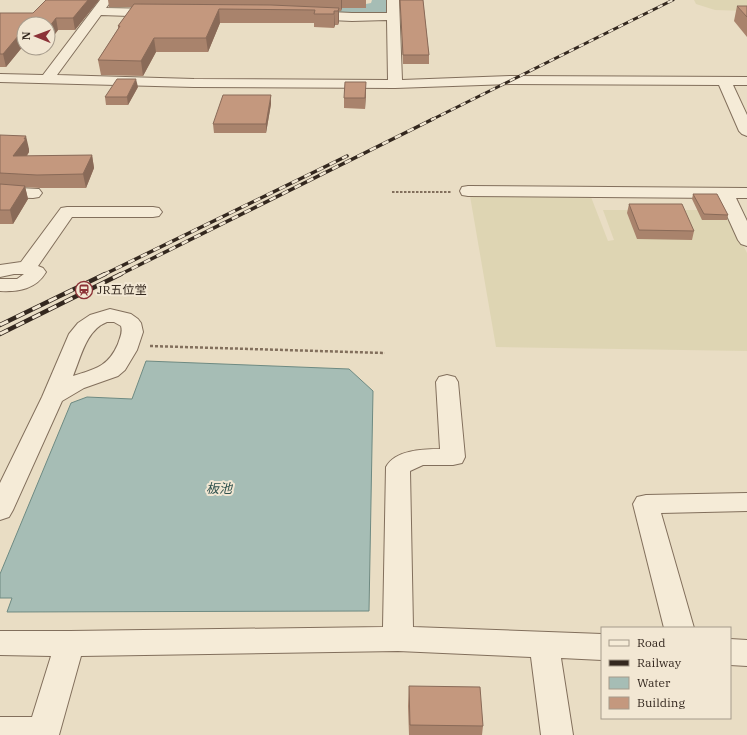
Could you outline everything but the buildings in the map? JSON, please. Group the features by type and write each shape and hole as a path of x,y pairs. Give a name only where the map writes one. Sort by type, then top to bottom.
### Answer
{"street":[{"path":"47,79 106,0"},
{"path":"393,0 394,84"},
{"path":"99,11 169,13"},
{"path":"294,14 352,17 393,16"},
{"path":"0,89 6,78 194,83 394,84 510,80 747,81"},
{"path":"724,81 747,131"},
{"path":"0,192 33,193"},
{"path":"468,192 747,193"},
{"path":"725,193 747,240"},
{"path":"27,268 67,212 153,212"},
{"path":"0,271 8,268 27,268 36,272 34,278 22,284 0,285"},
{"path":"398,639 398,467 420,457 453,457 447,382"},
{"path":"0,510 53,397"},
{"path":"679,627 646,504 747,502"},
{"path":"0,643 70,644 398,639 601,647"},
{"path":"0,732 43,734 70,644"},
{"path":"544,645 558,735"},
{"path":"731,652 747,653"}],"path":[{"path":"392,192 468,192"},
{"path":"156,347 385,353"}],"shaded area":[{"path":"694,0 747,0 747,11 715,10 696,4"},
{"path":"470,196 591,197 608,241 614,240 603,210 726,210 747,253 747,351 496,347"}],"water":[{"name":"板池","path":"146,361 349,369 373,391 369,611 7,612 12,598 0,598 0,574 71,403 87,397 132,399"}],"waterway":[{"path":"287,9 368,11 382,6 382,0"}],"railway":[{"path":"431,120 673,0"},
{"path":"119,275 433,119"},
{"path":"103,275 347,156"},
{"path":"0,325 105,274"},
{"path":"0,334 121,274"}],"place":[{"name":"JR五位堂","path":"84,290"}]}
